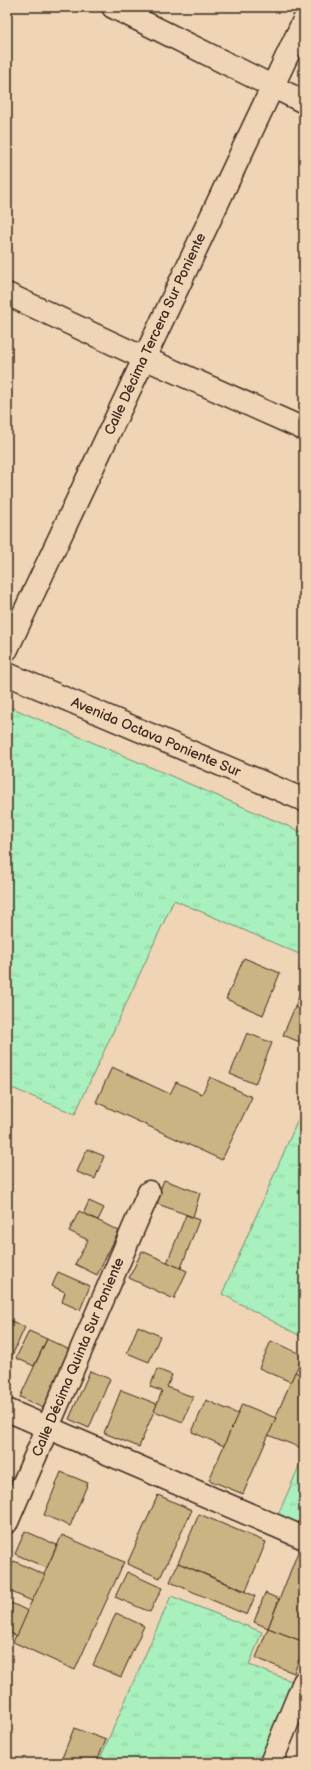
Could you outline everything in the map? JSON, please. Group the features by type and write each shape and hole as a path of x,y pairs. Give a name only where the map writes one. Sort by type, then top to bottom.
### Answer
{"street":[{"path":"113,7 304,102"},
{"name":"Calle Décima Tercera Sur Poniente","path":"7,649 304,20"},
{"path":"7,294 144,358 304,429"},
{"name":"Avenida Octava Poniente Sur","path":"7,674 304,800"},
{"name":"Calle Décima Quinta Sur Poniente","path":"7,1522 149,1192"},
{"path":"7,1410 304,1538"},
{"path":"271,1763 304,1682"}],"green space":[{"path":"10,707 304,833 304,956 174,900 75,1114 7,1086 7,715"},
{"path":"304,1106 304,1338 222,1294"},
{"path":"304,1455 304,1528 277,1517"},
{"path":"171,1596 262,1632 249,1665 294,1682 261,1763 98,1763"}],"building":[{"path":"244,958 280,973 263,1015 226,999"},
{"path":"302,989 304,990 304,1010 295,1007"},
{"path":"295,1007 304,1010 304,1038 302,1043 283,1035"},
{"path":"247,1033 272,1043 255,1084 230,1074"},
{"path":"112,1067 170,1094 176,1082 202,1094 210,1077 252,1097 222,1160 96,1102"},
{"path":"87,1149 104,1156 95,1179 77,1172"},
{"path":"164,1180 200,1193 193,1217 155,1203"},
{"path":"89,1201 104,1208 98,1220 83,1214"},
{"path":"79,1211 119,1231 97,1275 75,1264 88,1240 69,1231"},
{"path":"186,1215 199,1220 181,1268 167,1263"},
{"path":"142,1251 187,1271 174,1299 129,1278"},
{"path":"58,1272 90,1286 80,1310 62,1302 65,1292 52,1286"},
{"path":"7,1319 25,1327 7,1367"},
{"path":"138,1326 160,1336 149,1362 127,1353"},
{"path":"29,1331 47,1339 34,1366 16,1358"},
{"path":"47,1339 70,1350 43,1408 20,1397"},
{"path":"271,1341 303,1355 291,1382 259,1368"},
{"path":"157,1369 172,1375 167,1387 193,1397 183,1422 154,1411 162,1391 150,1387"},
{"path":"90,1371 110,1379 89,1428 69,1419"},
{"path":"295,1372 304,1376 304,1449 268,1435"},
{"path":"121,1390 157,1404 139,1447 104,1433"},
{"path":"206,1400 238,1414 224,1446 192,1432"},
{"path":"242,1404 276,1418 243,1494 209,1480"},
{"path":"61,1472 88,1483 70,1526 44,1515"},
{"path":"158,1495 192,1510 160,1578 127,1564"},
{"path":"199,1514 266,1542 246,1591 178,1563"},
{"path":"25,1531 57,1545 47,1568 15,1554"},
{"path":"62,1535 124,1562 75,1670 13,1642"},
{"path":"298,1552 304,1554 304,1642 268,1628"},
{"path":"14,1561 45,1575 32,1601 7,1590 7,1576"},
{"path":"178,1563 255,1596 247,1615 170,1582"},
{"path":"127,1572 162,1588 150,1612 115,1597"},
{"path":"265,1593 279,1599 268,1628 254,1622"},
{"path":"7,1601 28,1611 17,1636 7,1631"},
{"path":"116,1613 144,1626 121,1677 93,1665"},
{"path":"268,1628 304,1642 304,1646 294,1673 256,1658"},
{"path":"74,1728 106,1740 96,1763 60,1763"}]}
